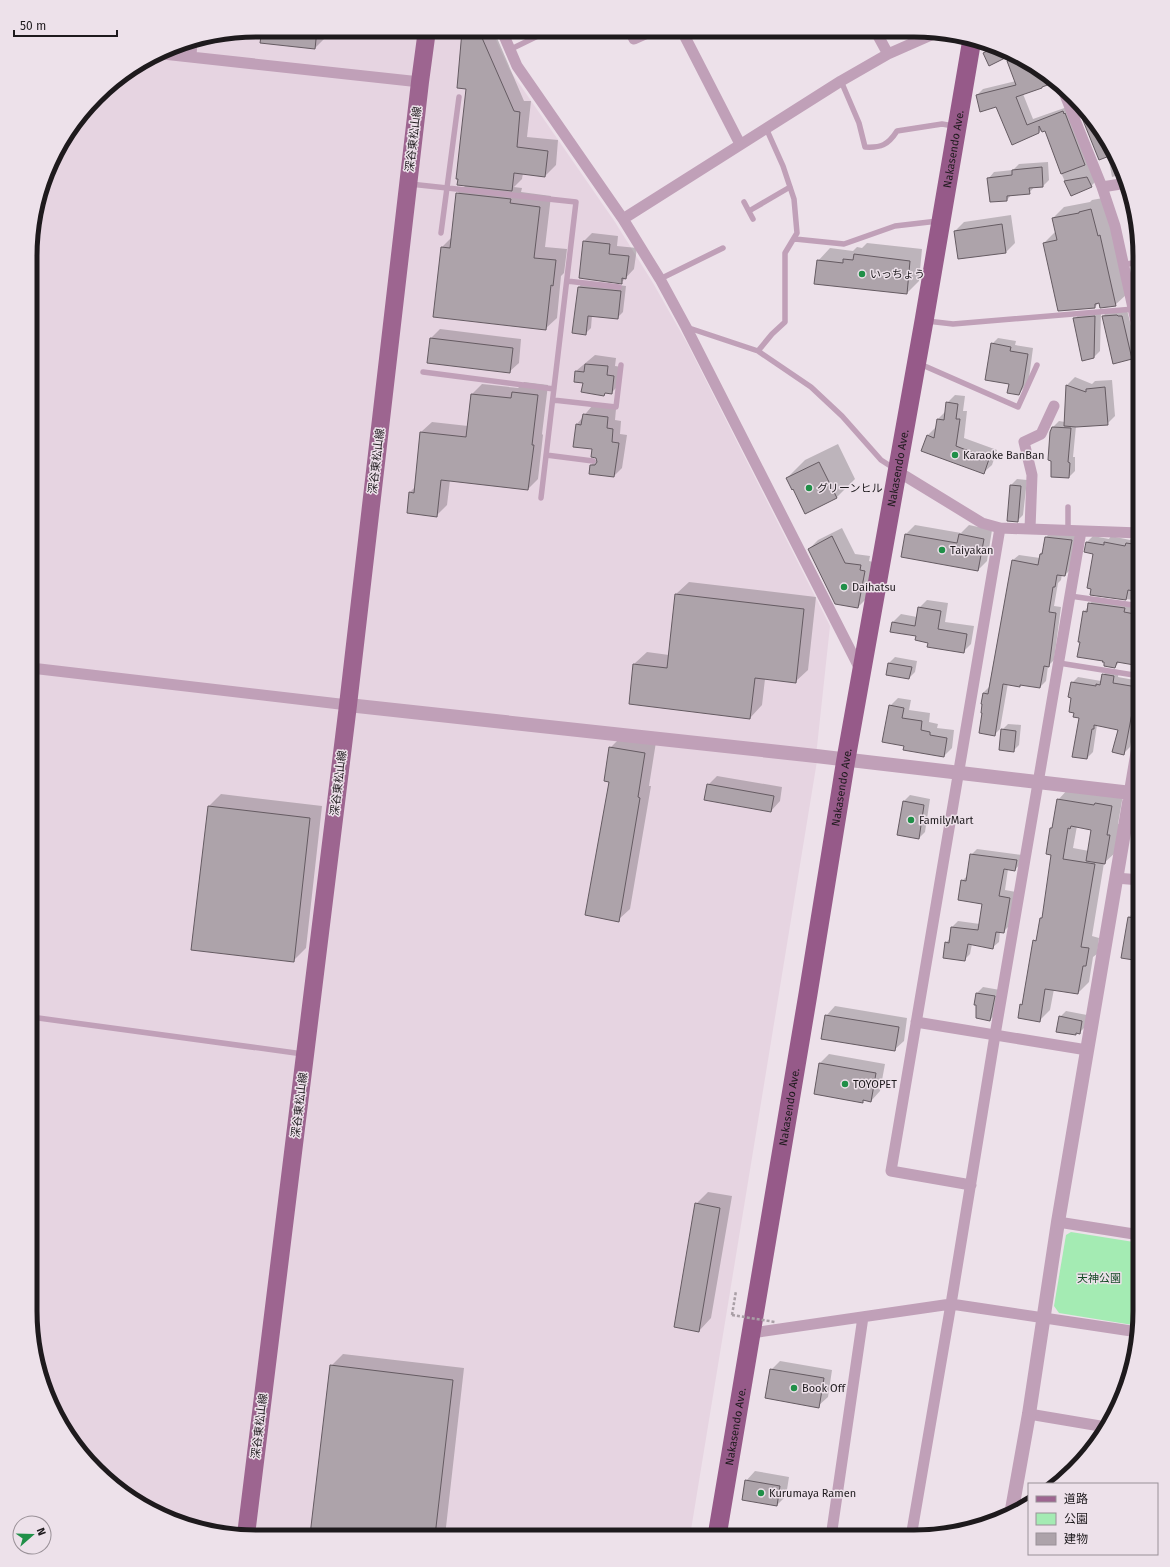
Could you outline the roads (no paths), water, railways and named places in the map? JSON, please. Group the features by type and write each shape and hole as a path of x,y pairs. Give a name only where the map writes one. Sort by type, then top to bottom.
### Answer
{"highway":[{"name":"Nakasendo Ave.","path":"718,1530 752,1333 846,759 924,321 940,220 971,44"}],"main road":[{"name":"深谷東松山線","path":"247,1530 348,705 426,37"}],"street":[{"path":"504,37 517,66 623,219 660,279 686,327 861,672"},
{"path":"685,37 740,144"},
{"path":"879,37 888,54"},
{"path":"623,219 840,81 888,54 927,37"},
{"path":"190,56 191,47"},
{"path":"171,55 420,82"},
{"path":"1066,98 1102,187 1115,226 1133,305"},
{"path":"1102,187 1120,184"},
{"path":"1030,529 1032,475 1024,442 1041,434 1054,406"},
{"path":"897,471 982,524 1000,528 1133,533"},
{"path":"971,1184 891,1172 1000,528"},
{"path":"912,1530 1081,531"},
{"path":"37,669 348,705 1039,781 1133,794"},
{"path":"1013,1506 1029,1414 1058,1222 1116,878 1133,803"},
{"path":"1116,878 1133,879"},
{"path":"916,1022 1087,1050"},
{"path":"1058,1222 1133,1234"},
{"path":"752,1333 951,1304 1132,1331"},
{"path":"832,1530 864,1317"},
{"path":"1029,1414 1100,1426"}],"lane":[{"path":"509,50 536,37"},
{"path":"840,81 859,123 865,147 878,148 890,141 897,131 942,124 957,126"},
{"path":"441,233 459,97"},
{"path":"758,351 772,334 785,322 785,253 795,239 797,233 794,199 783,166 766,128"},
{"path":"408,184 576,202 541,498"},
{"path":"749,211 790,187"},
{"path":"744,202 753,219"},
{"path":"795,239 844,244 895,226 940,220"},
{"path":"660,279 723,248"},
{"path":"1124,265 1133,263"},
{"path":"567,281 619,287"},
{"path":"924,321 953,324 1133,309"},
{"path":"686,327 758,351 811,387 842,416 881,460 897,471"},
{"path":"916,362 1018,407 1037,365"},
{"path":"553,400 616,407 621,365"},
{"path":"423,372 554,389"},
{"path":"546,456 594,461"},
{"path":"1068,506 1068,531"},
{"path":"1070,596 1133,605"},
{"path":"1059,663 1133,675"},
{"path":"37,1018 305,1054"}],"place":[{"name":"いっちょう","path":"862,274"},
{"name":"Karaoke BanBan","path":"955,455"},
{"name":"グリーンヒル","path":"809,488"},
{"name":"Taiyakan","path":"942,550"},
{"name":"Daihatsu","path":"844,587"},
{"name":"FamilyMart","path":"911,820"},
{"name":"TOYOPET","path":"845,1084"},
{"name":"Book Off","path":"794,1388"},
{"name":"Kurumaya Ramen","path":"761,1493"}],"park label":[{"name":"天神公園","path":"1099,1278"}]}
